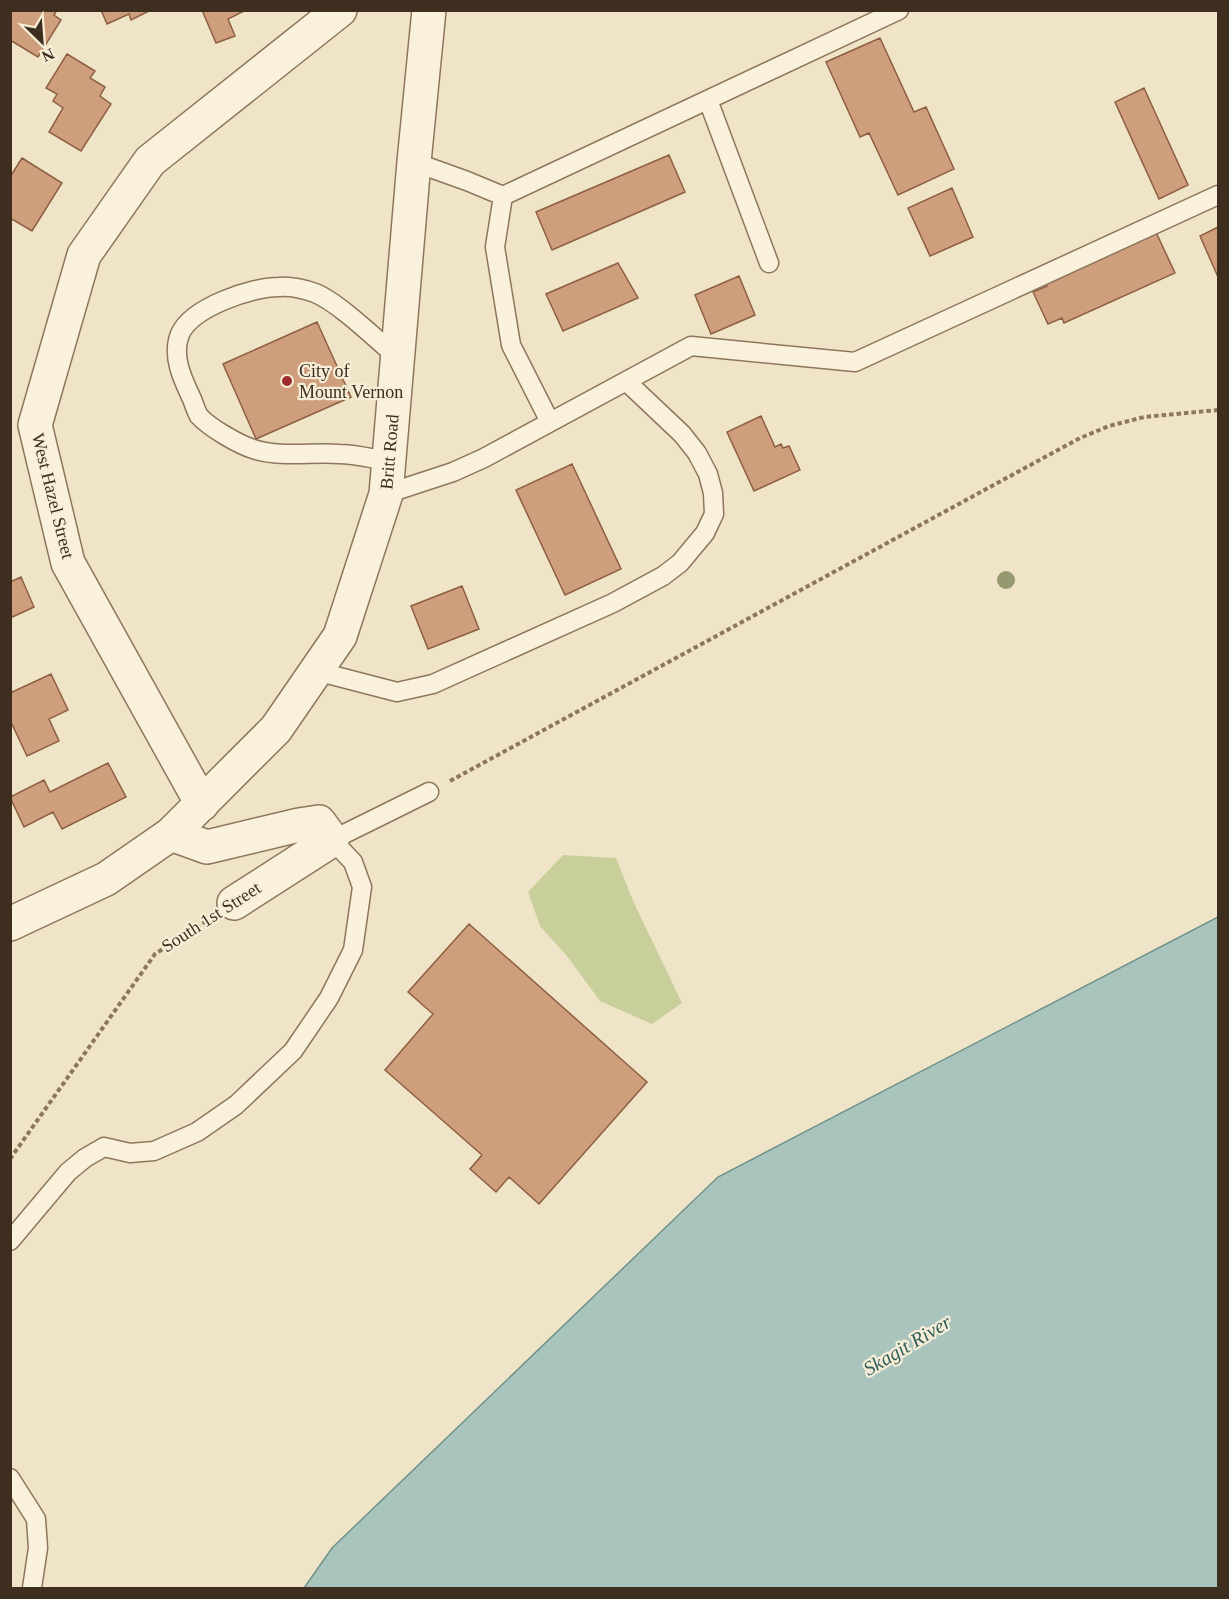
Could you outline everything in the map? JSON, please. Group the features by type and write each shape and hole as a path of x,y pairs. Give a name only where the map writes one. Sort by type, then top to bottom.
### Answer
{"street":[{"name":"West Hazel Street","path":"202,804 68,563 35,425 84,255 150,160 340,10"},
{"name":"Britt Road","path":"202,804 276,729 340,636 386,494 429,10"},
{"path":"10,924 106,879 171,834 202,804"},
{"path":"171,834 207,847 319,822 332,840"},
{"name":"South 1st Street","path":"234,903 332,840"}],"lane":[{"path":"414,162 503,196 899,10"},
{"path":"708,100 769,263"},
{"path":"386,494 453,472 484,458 691,346 855,362 1218,195"},
{"path":"503,196 495,247 511,345 550,422"},
{"path":"389,461 341,454 291,454 253,449 216,429 199,415 181,376 177,345 180,333 188,322 212,306 238,295 279,286 304,289 326,298 397,357"},
{"path":"316,671 398,692 433,684 613,603 663,576 680,562 705,533 714,514 713,493 708,474 697,453 682,434 627,382"},
{"path":"10,1241 68,1172 85,1158 104,1147 130,1153 154,1151 197,1132 236,1105 293,1051 329,998 353,950 362,887 352,862 332,840 429,792"},
{"path":"10,1479 36,1519 38,1548 32,1588"}],"path":[{"path":"429,792 1080,438 1109,426 1144,417 1218,410"},
{"name":"South 1st Street","path":"10,1159 155,954 234,903"}],"green space":[{"path":"563,855 616,858 634,903 682,1003 652,1024 600,1001 567,956 540,926 528,892"}],"water":[{"name":"Skagit River","path":"1218,917 1218,1588 304,1588 332,1548 718,1177"}],"building":[{"path":"10,10 57,10 54,15 61,20 38,57 10,40"},
{"path":"101,10 151,10 131,20 129,14 107,24"},
{"path":"202,10 246,10 228,19 235,36 216,43"},
{"path":"880,38 914,112 926,107 954,169 898,195 869,133 860,137 826,62"},
{"path":"67,54 95,71 90,78 105,87 100,96 111,104 81,151 49,132 63,108 53,101 57,94 46,88"},
{"path":"1144,88 1188,185 1159,199 1115,102"},
{"path":"669,155 685,192 552,250 536,212"},
{"path":"22,158 62,183 32,231 10,218 10,177"},
{"path":"952,188 973,237 930,256 908,208"},
{"path":"1218,227 1218,277 1200,236"},
{"path":"1154,228 1175,273 1064,323 1062,318 1048,324 1033,292 1047,286 1044,279"},
{"path":"618,263 638,298 563,331 546,294"},
{"path":"739,276 755,315 711,334 695,295"},
{"name":"City of Mount Vernon","path":"317,322 351,397 256,439 223,364"},
{"path":"761,416 775,447 781,444 783,448 789,446 800,470 754,491 727,432"},
{"path":"572,464 621,569 565,595 516,490"},
{"path":"21,577 34,607 10,618 10,582"},
{"path":"462,586 479,629 428,649 411,606"},
{"path":"51,674 68,710 49,719 59,741 27,756 10,720 10,693"},
{"path":"108,763 126,797 62,829 53,812 24,827 10,797 44,780 50,792"},
{"path":"469,924 647,1082 539,1204 509,1177 496,1192 470,1169 482,1155 385,1070 433,1014 408,992"}],"place":[{"name":"City of Mount Vernon","path":"287,381"}]}
